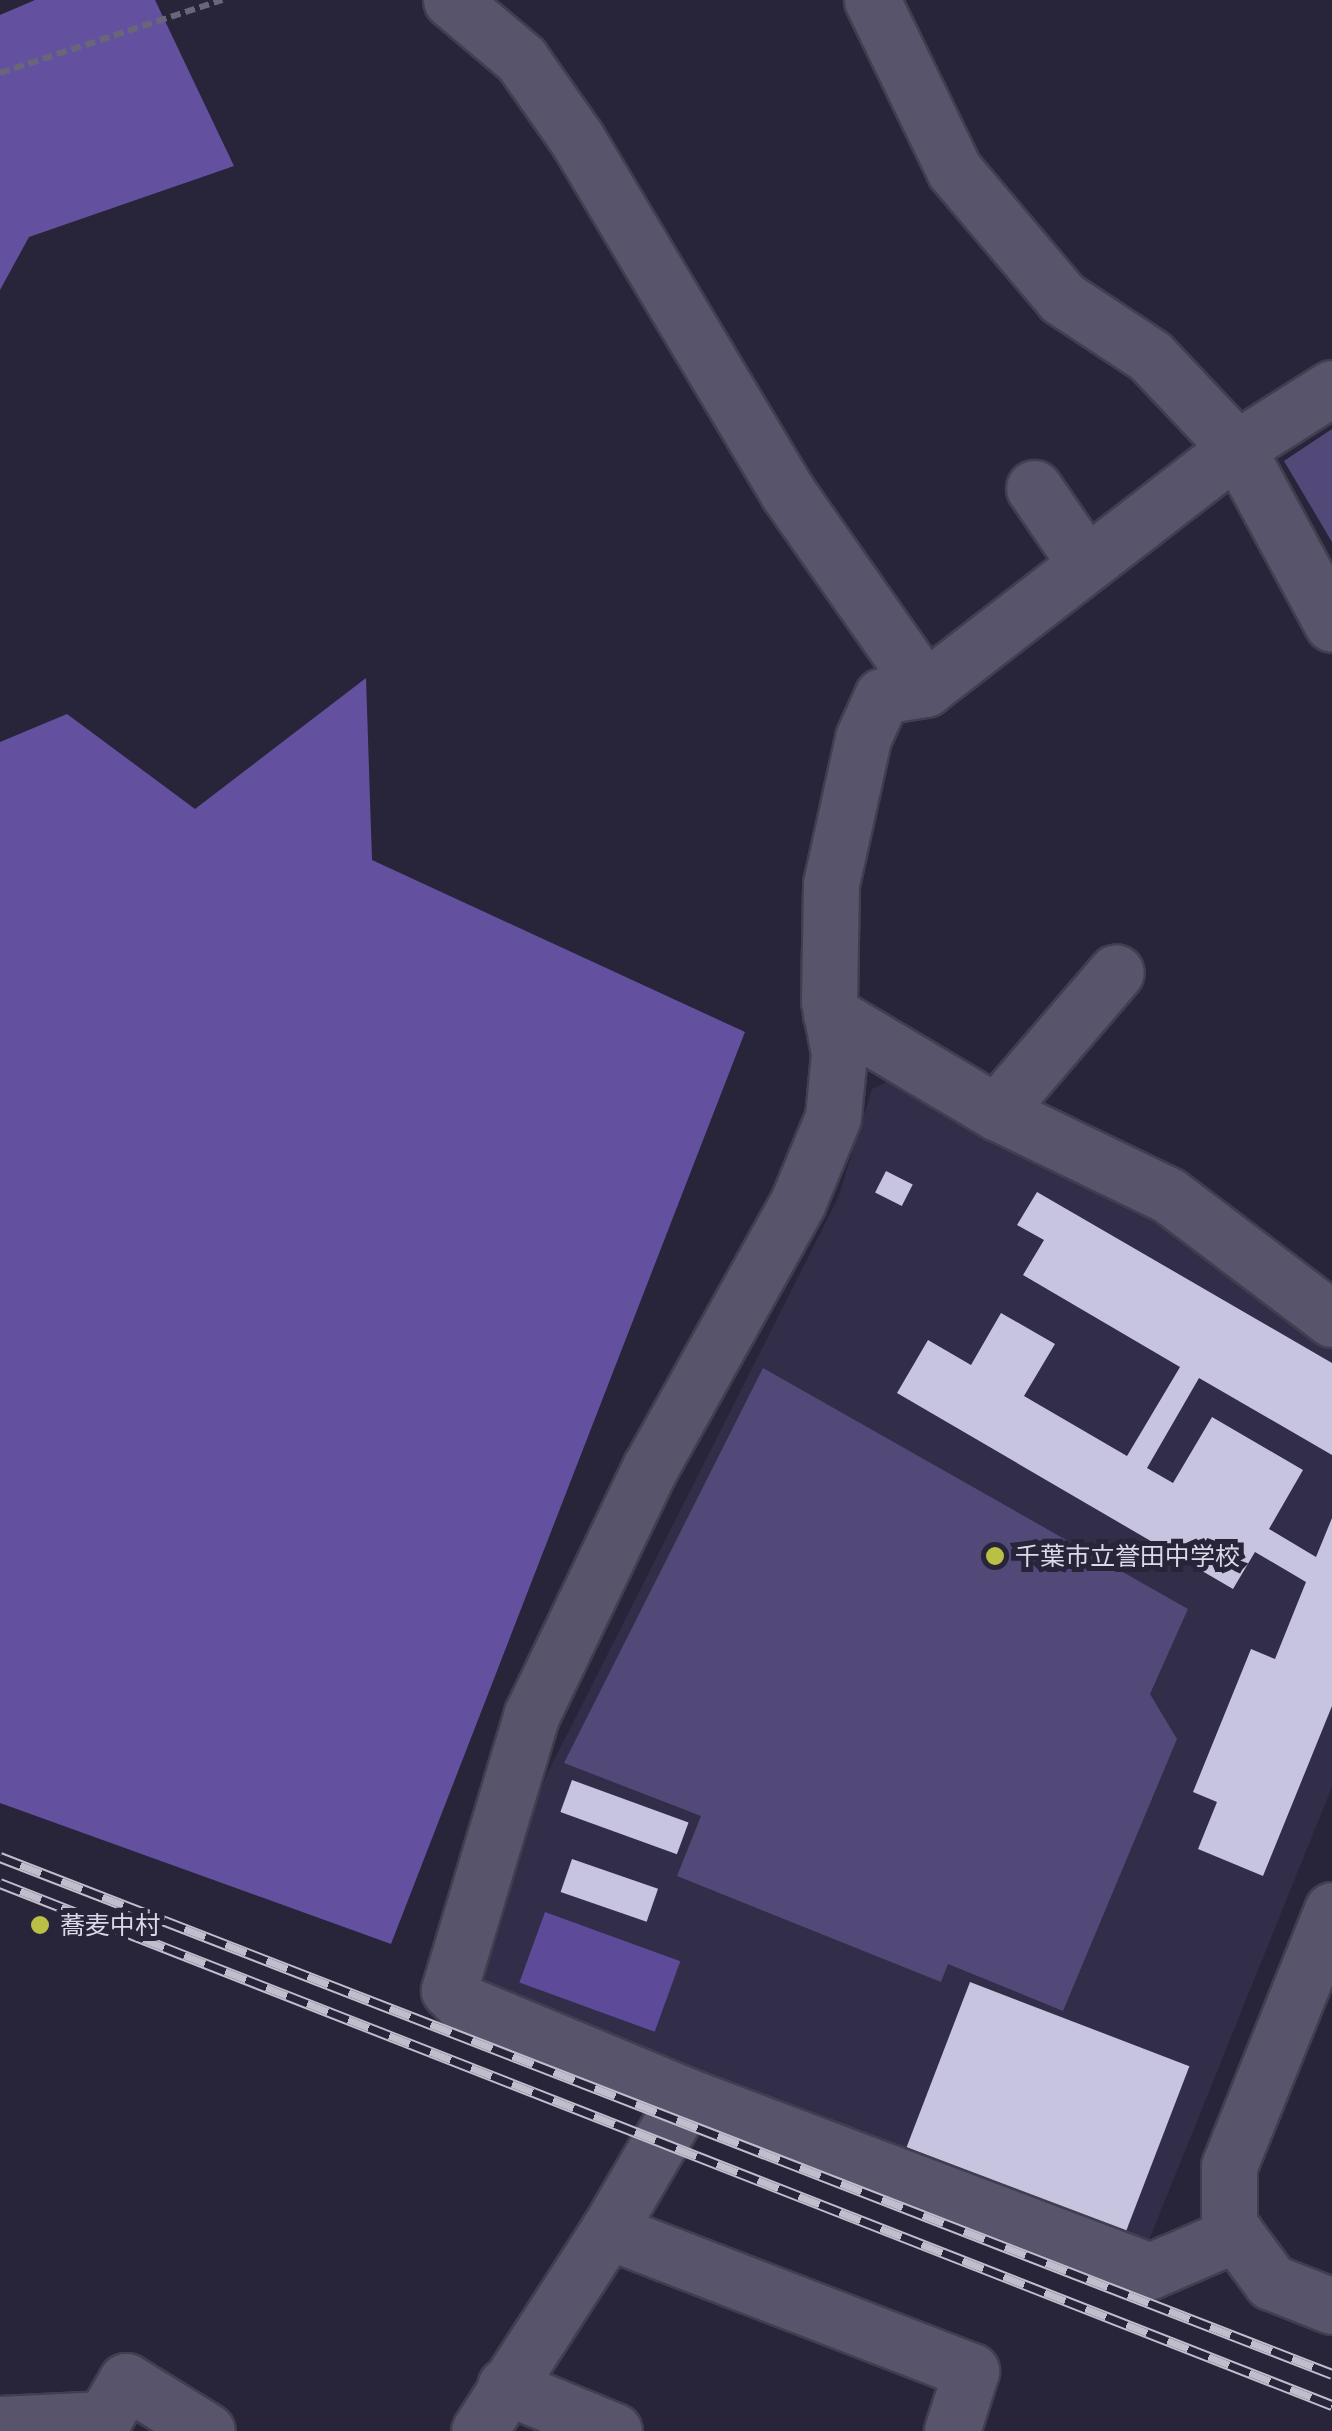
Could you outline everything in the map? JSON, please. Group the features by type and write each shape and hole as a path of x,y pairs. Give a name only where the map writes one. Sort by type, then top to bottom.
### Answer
{"street":[{"path":"452,0 521,59 566,123 788,493 926,689"},
{"path":"872,0 954,170 1062,298 1150,356 1238,448 1332,624"},
{"path":"1236,2234 1150,2271 687,2096 460,2002 449,1990 532,1714 650,1468 798,1202 832,1117 839,1053 831,1014 831,884 863,738 882,696 926,689 1238,448 1332,388"},
{"path":"1034,488 1086,564"},
{"path":"996,1112 1116,972"},
{"path":"831,1014 996,1112 1168,1194 1332,1319"},
{"path":"1332,1910 1229,2166 1229,2225 1271,2282 1332,2306"},
{"path":"614,2431 492,2408 608,2231 687,2096"},
{"path":"608,2231 971,2370 952,2431"},
{"path":"0,2424 104,2419 126,2382 207,2431"}],"path":[{"path":"0,73 222,0"}],"shaded area":[{"path":"35,0 155,0 234,166 29,237 0,290 0,15"},
{"path":"1332,429 1332,542 1284,461"},
{"path":"366,678 372,860 745,1032 391,1944 0,1803 0,742 67,714 195,809"},
{"name":"千葉市立誉田中学校","path":"909,1071 1159,1214 1332,1338 1332,1787 1141,2260 468,1979 547,1774 838,1198 872,1089"},
{"path":"763,1368 1188,1609 1150,1694 1177,1739 1063,2011 948,1964 941,1982 677,1876 701,1816 564,1763"},
{"path":"545,1912 680,1961 655,2032 519,1982"}],"building":[{"path":"886,1171 913,1185 902,1206 875,1192"},
{"path":"1037,1192 1332,1363 1332,1455 1199,1378 1147,1468 1173,1483 1212,1417 1303,1470 1269,1529 1316,1557 1332,1518 1332,1706 1263,1876 1198,1849 1217,1802 1193,1792 1251,1649 1275,1659 1306,1582 1255,1552 1233,1589 897,1393 928,1340 971,1365 1001,1313 1055,1344 1024,1396 1127,1456 1180,1367 1023,1275 1044,1240 1017,1225"},
{"path":"572,1780 689,1822 677,1854 560,1812"},
{"path":"572,1859 658,1889 647,1922 561,1892"},
{"path":"970,1982 1189,2066 1126,2231 907,2147"}],"railway":[{"path":"0,1857 1332,2374"},
{"path":"0,1883 1332,2405"}],"place":[{"name":"千葉市立誉田中学校","path":"995,1556"},
{"name":"蕎麦中村","path":"40,1925"}]}
